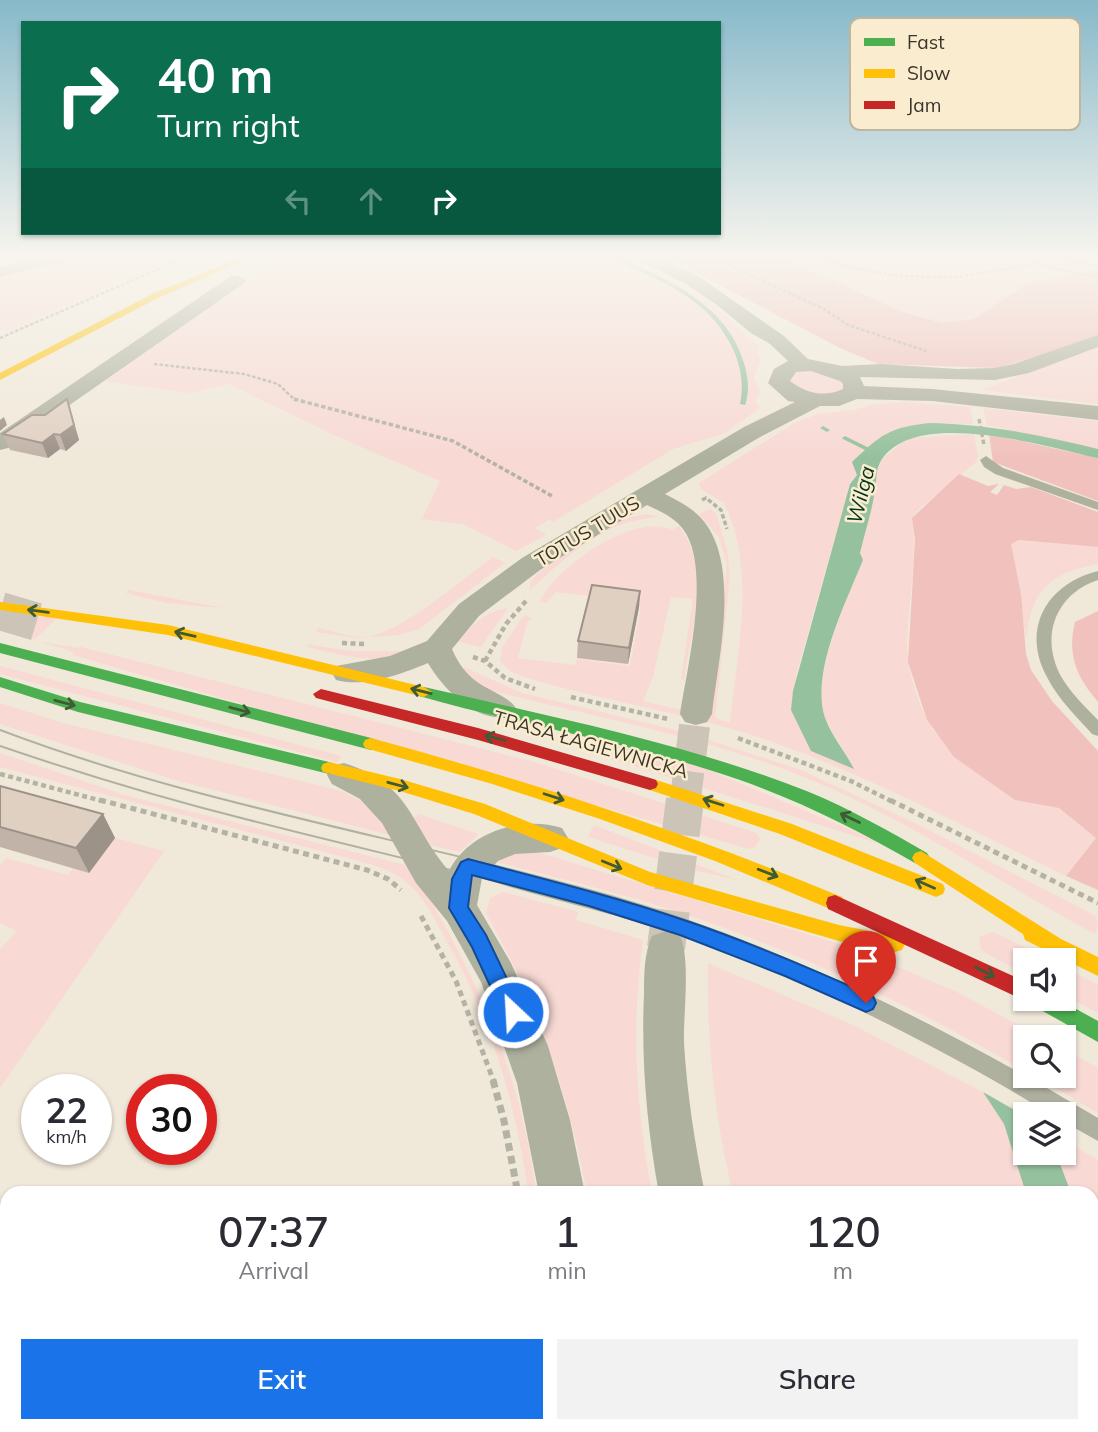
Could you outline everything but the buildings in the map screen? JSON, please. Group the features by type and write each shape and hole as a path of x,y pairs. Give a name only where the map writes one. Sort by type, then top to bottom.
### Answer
{"main road":[{"path":"0,377 98,325"},
{"path":"0,606 168,630 682,754 794,792 917,853 1054,944"},
{"path":"51,626 91,636"},
{"path":"0,648 434,761 555,797 790,881 1013,986"},
{"path":"0,682 58,701 332,768 454,801 677,888 839,933 945,952"},
{"name":"TRASA ŁAGIEWNICKA","path":"307,690 516,743 620,772 732,808 875,862 1098,967"},
{"path":"1060,1011 1098,1032"}],"street":[{"path":"0,443 172,325"},
{"path":"753,325 792,374 796,396 816,400 839,399 850,382 877,369 995,374 1016,371 1098,341"},
{"path":"792,374 824,366 850,382 932,395 1098,413"},
{"name":"TOTUS TUUS","path":"752,432 780,396 792,374"},
{"name":"TOTUS TUUS","path":"347,673 451,652 457,622 508,580 752,432 816,400"},
{"path":"648,495 687,518 703,539 708,554 710,602 696,714"},
{"path":"451,652 442,665 457,685 472,696 511,713"},
{"path":"332,768 372,790 387,803 428,871 458,908 489,962 522,1034 540,1096 560,1186"},
{"path":"458,908 461,879 468,867 491,847 528,837 550,838"},
{"path":"666,948 662,1014 664,1073 681,1186"}],"lane":[{"path":"986,460 999,471 1098,506"},
{"path":"1098,575 1074,583 1056,599 1048,618 1044,640 1051,670 1098,730"},
{"path":"468,867 655,919 792,970 953,1046 1098,1129"}],"path":[{"path":"0,338 29,325"},
{"path":"850,325 927,351"},
{"path":"120,360 244,374 278,384 296,401 453,441 552,496"},
{"path":"978,416 984,445"},
{"path":"485,661 511,618 532,596"},
{"path":"451,652 485,661 505,678 544,691"},
{"path":"558,694 639,712"},
{"path":"0,774 367,870 388,879 405,893"},
{"path":"1062,885 1098,903"},
{"path":"418,910 453,973 480,1037 500,1104 516,1186"}],"shaded area":[{"path":"0,325 21,325 7,331 0,329"},
{"path":"184,325 736,325 757,344 760,349 756,352 761,360 754,377 760,392 755,401 760,408 725,433 673,449 553,522 550,519 535,528 546,535 516,551 463,524 422,519 440,481 334,435 229,384 190,393 105,381"},
{"path":"796,325 1098,325 1098,338 998,368 878,364"},
{"path":"1098,347 1098,404 981,390"},
{"path":"818,370 844,381 843,389 821,396 791,386 789,378 797,372"},
{"path":"906,402 970,407 973,424 929,423 862,453 853,462 857,474 850,484 796,675 853,768 824,716 822,681 833,638 863,560 860,553 876,488 876,473 883,458 909,438 974,434 978,456 976,462 912,518 913,565 907,644 909,666 923,712 934,732 1015,800 1059,808 1096,838 1066,876 910,800 790,748 721,726 527,678 510,671 500,661 502,648 524,615 532,618 527,623 518,658 575,665 577,659 630,666 641,606 591,600 591,596 556,592 546,603 540,601 562,573 598,546 618,535 638,528 656,526 672,530 679,526 695,561 697,581 694,621 684,680 681,679 693,599 671,597 653,677 643,701 711,717 727,565 719,537 699,514 710,509 716,513 727,550 730,576 715,718 730,723 742,611 740,556 724,503 701,489 699,483 796,422 818,414"},
{"path":"983,408 1098,421 1098,449 987,425"},
{"path":"989,434 1098,458 1098,501 993,462"},
{"path":"959,474 988,486 999,484 990,492 997,495 1004,485 1016,489 1031,487 1098,512 1098,547 1019,540 1011,544 1021,594 1026,654 1031,670 1052,701 1098,751 1098,890 1066,876 1096,838 1059,808 1015,800 954,757 927,720 908,662 915,540 912,518"},
{"path":"646,514 658,516 625,523 595,537 572,553 530,590 530,583 539,572 581,545 626,518"},
{"path":"1019,540 1098,547 1098,564 1067,572 1046,586 1033,607 1026,638 1011,544"},
{"path":"493,557 505,563 418,630 398,635 356,638 316,632 318,628 360,637 380,634 413,616"},
{"path":"129,590 223,608 166,603 126,593"},
{"path":"508,608 481,647 459,642 480,619"},
{"path":"1098,611 1098,702 1079,674 1072,644 1075,622"},
{"path":"0,613 57,618 35,639 0,628"},
{"path":"41,642 81,647 531,761 757,833 760,839 754,848 749,849 72,655 74,652"},
{"path":"306,644 350,651 407,651 382,658 358,658 308,647"},
{"path":"457,664 522,693 684,732 801,770 921,826 1096,916 1098,926 1095,934 920,833 811,780 732,751 486,689 479,686"},
{"path":"0,666 341,756 337,762 0,674"},
{"path":"0,703 63,723 342,791 368,805 390,835 175,780 0,724"},
{"path":"585,737 699,766 896,849 580,749"},
{"path":"0,753 128,796 410,866 455,945 491,1023 519,1104 535,1186 527,1186 509,1095 476,1000 434,919 407,882 374,865 0,767"},
{"path":"418,814 478,835 460,852 430,845 413,819"},
{"path":"594,825 737,880 685,868 588,837"},
{"path":"115,838 164,851 0,1088 0,949 17,931 0,923 0,866 6,858 68,875 73,868 89,872"},
{"path":"537,852 859,950 959,993 1018,1025 1013,1025 1013,1064 900,1004 770,945 658,906 496,862 511,853"},
{"path":"503,892 578,912 576,920 643,940 637,1003 637,1067 642,1130 651,1186 586,1186 570,1119 548,1049 521,981 486,913 490,898"},
{"path":"992,932 1025,948 1013,948 1013,968 981,950 979,937"},
{"path":"708,963 853,1025 983,1092 1004,1124 1013,1152 1013,1165 1017,1165 1024,1186 732,1186 713,1079"},
{"path":"1076,973 1098,985 1098,1013 1076,1001"},
{"path":"1076,1056 1098,1068 1098,1113 1055,1088 1076,1088"},
{"path":"1076,1147 1098,1160 1098,1186 1068,1186 1060,1165 1076,1165"}],"water":[{"name":"Wilga","path":"929,423 993,428 1056,439 1098,449 1098,458 1017,440 953,433 924,435 900,444 882,459 877,471 872,506 860,553 863,560 833,634 821,693 825,718 854,769 811,751 791,710 793,691 850,484 857,475 852,462 886,434 904,427"},
{"path":"983,1092 1013,1109 1013,1152 1004,1124"},
{"path":"1017,1165 1060,1165 1068,1186 1024,1186"}],"waterway":[{"path":"722,325 741,362 745,386 743,404"},
{"path":"823,428 827,430"},
{"path":"845,438 875,453"}],"tunnel":[{"path":"0,611 51,626"},
{"path":"685,802 696,714"},
{"path":"666,948 685,800"}],"tram line":[{"path":"0,730 74,756 226,800 535,875 666,913 828,977 932,1027 1013,1070"},
{"path":"0,746 186,804 487,879 605,911 663,930 757,964 827,994 897,1027 999,1082"},
{"path":"996,1080 1034,1102"},
{"path":"1044,1088 1098,1120"},
{"path":"1076,1126 1098,1139"}],"traffic: fast":[{"path":"0,648 371,744"},
{"path":"0,682 78,707 329,768"},
{"path":"424,692 616,738 743,774 805,797 864,825 921,858"},
{"path":"1060,1011 1098,1032"}],"traffic: slow":[{"path":"0,377 100,325"},
{"path":"0,606 168,630 424,692"},
{"path":"371,744 606,814 721,856 835,903"},
{"path":"329,768 400,785 479,809 647,878 839,933 895,944"},
{"path":"650,784 786,829 936,889"},
{"path":"921,858 1054,944"},
{"path":"1032,934 1098,967"}],"traffic: jam":[{"path":"321,694 478,734 650,784"},
{"path":"835,903 1013,986"}],"route":[{"path":"513,1012 479,941 458,908 458,890 468,867 684,928 792,970 866,1003"}]}
